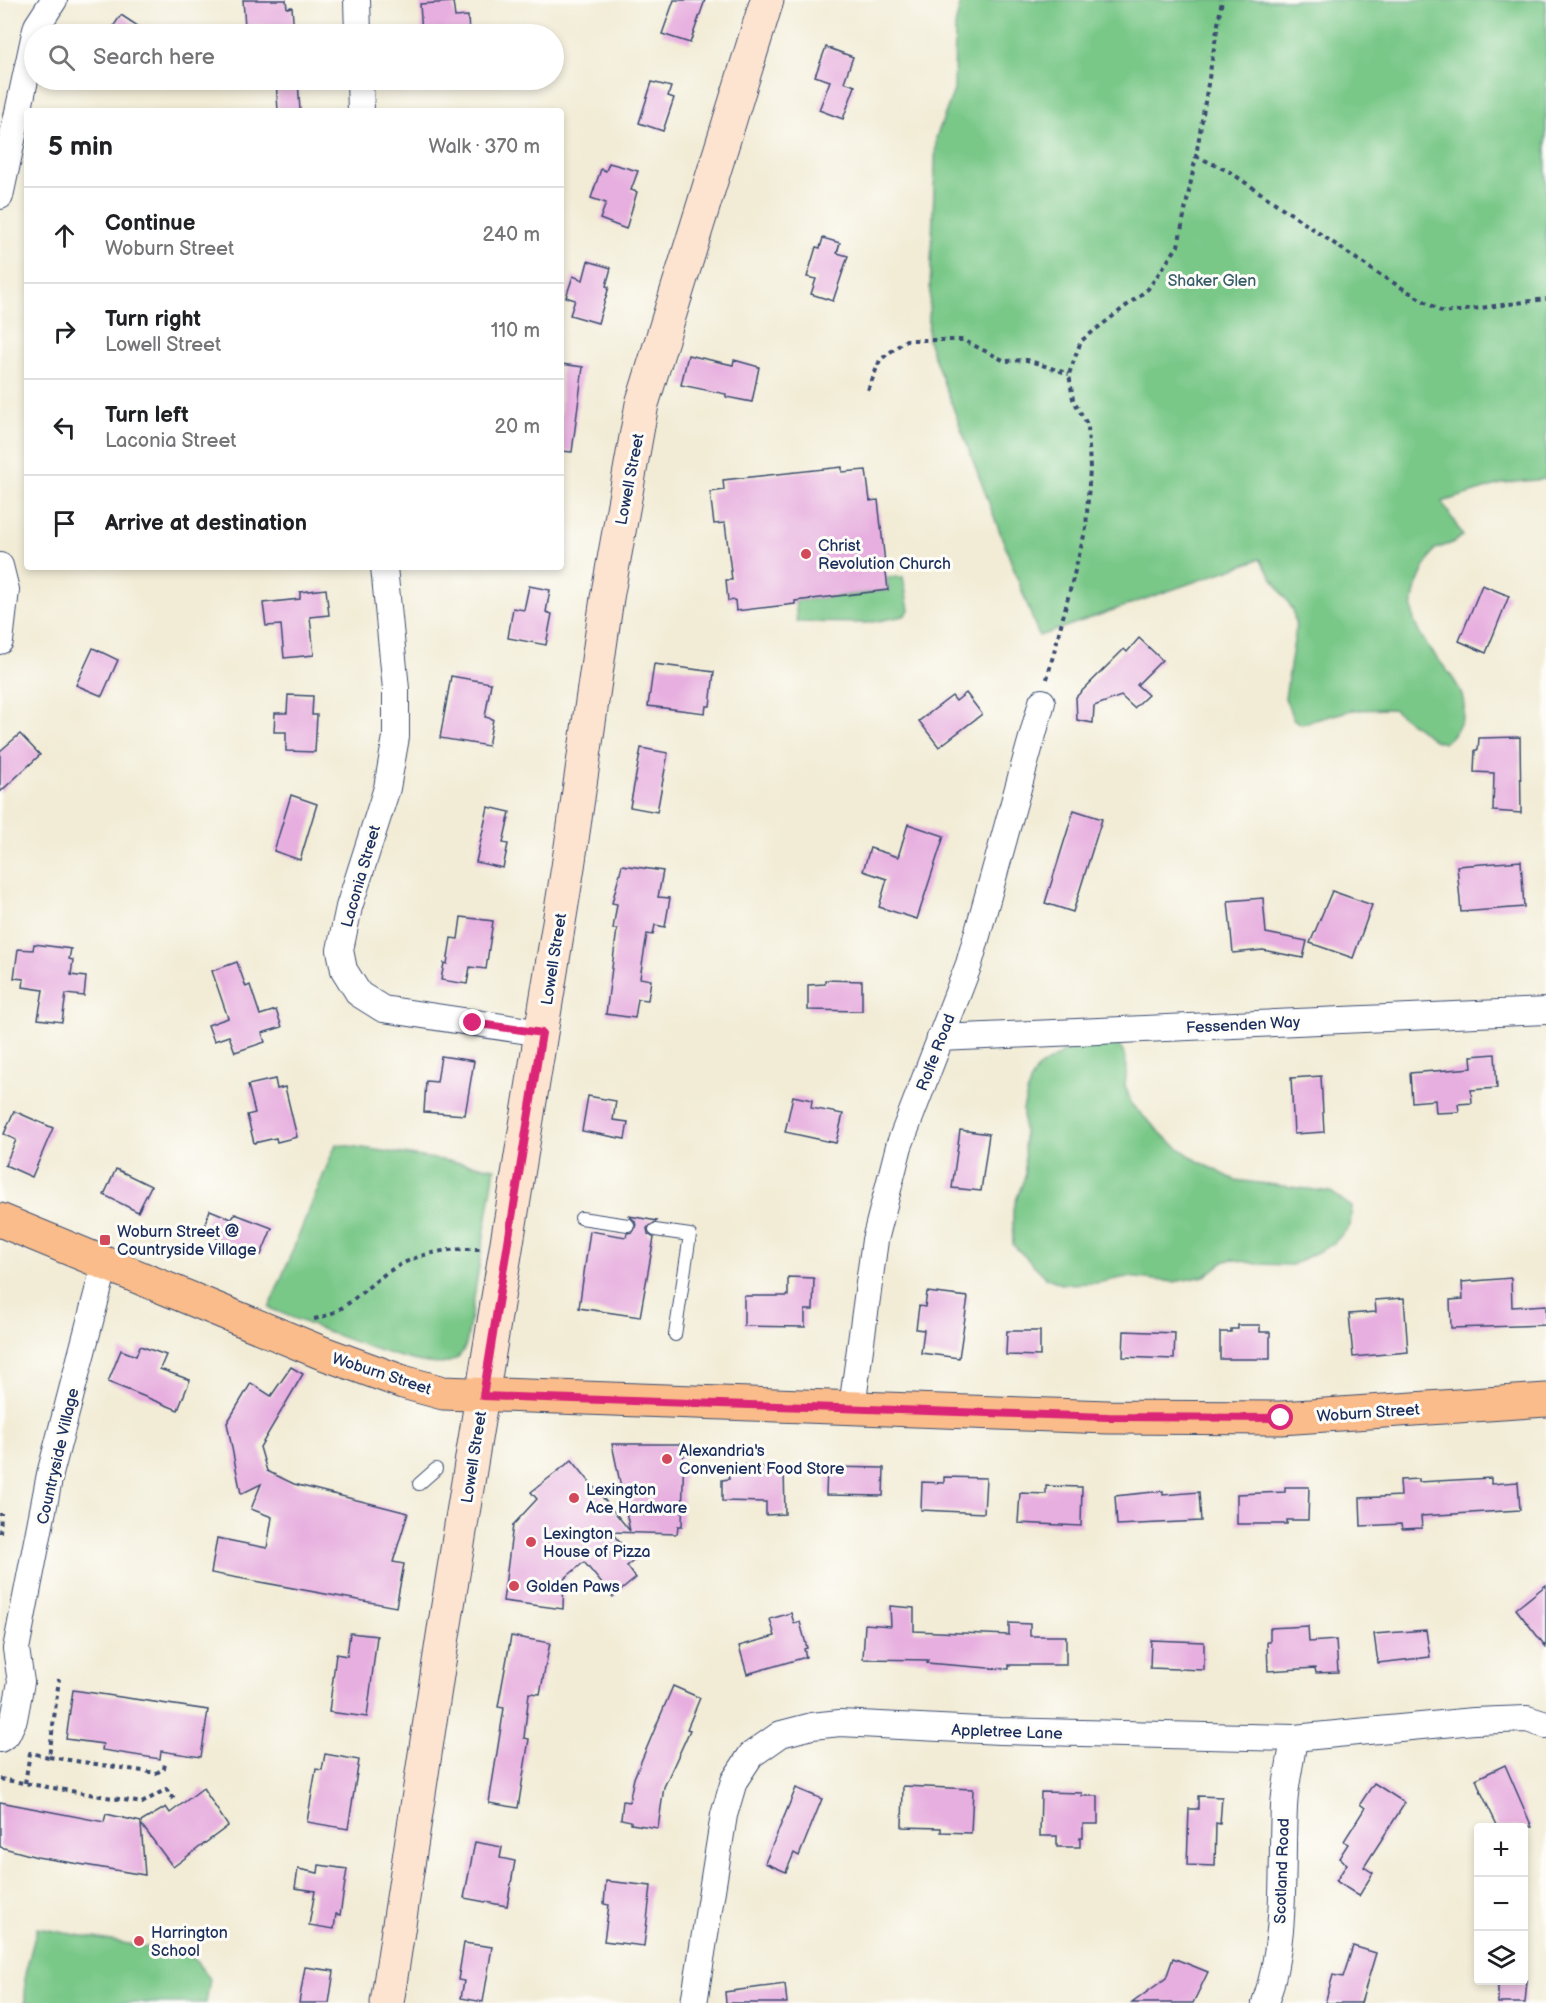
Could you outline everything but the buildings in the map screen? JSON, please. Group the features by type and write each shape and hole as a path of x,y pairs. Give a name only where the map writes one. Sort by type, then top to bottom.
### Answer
{"main road":[{"name":"Lowell Street","path":"387,2003 542,1033 607,598 642,404 767,0"},
{"name":"Woburn Street","path":"0,1220 294,1341 403,1382 443,1393 1108,1417 1281,1418 1546,1400"}],"street":[{"path":"38,24 54,0"},
{"path":"357,0 358,24"},
{"path":"0,196 24,86"},
{"path":"360,90 361,108"},
{"path":"0,566 6,590 0,641"},
{"name":"Laconia Street","path":"384,570 396,689 396,737 387,788 349,907 340,950 344,970 351,985 362,997 383,1009 542,1033"},
{"name":"Rolfe Road","path":"852,1407 875,1240 899,1146 969,964 1042,702"},
{"name":"Fessenden Way","path":"940,1038 1546,1011"},
{"name":"Countryside Village","path":"0,1739 7,1734 14,1719 21,1682 8,1653 50,1474 105,1264"},
{"name":"Appletree Lane","path":"694,2003 722,1826 734,1781 751,1755 781,1734 812,1726 840,1723 1000,1731 1294,1738 1340,1732 1540,1720"},
{"name":"Scotland Road","path":"1265,2003 1271,1985 1279,1935 1284,1804 1294,1738"}],"lane":[{"path":"581,1218 628,1225"},
{"path":"655,1230 690,1235 675,1335"},
{"path":"419,1484 436,1469"}],"path":[{"path":"1042,702 1054,644 1086,528 1090,469 1088,426 1072,399 1069,374 1081,342 1148,289 1178,246 1196,156 1222,0"},
{"path":"1196,156 1230,172 1377,273 1444,313 1546,299"},
{"path":"868,390 880,360 906,340 963,340 1005,361 1027,360 1069,374"},
{"path":"294,1341 302,1321 341,1310 379,1278 414,1257 433,1251 462,1249 506,1252"},
{"path":"0,1533 2,1513"},
{"path":"49,1757 59,1679"},
{"path":"25,1784 30,1753 156,1773 164,1769 165,1763"},
{"path":"0,1779 142,1803 166,1789 176,1802"}],"green space":[{"name":"Shaker Glen","path":"961,0 1546,0 1546,479 1504,483 1442,502 1463,536 1435,549 1420,576 1412,606 1416,626 1424,641 1456,683 1462,697 1464,712 1458,727 1444,743 1434,740 1393,709 1352,710 1301,724 1293,719 1285,698 1296,628 1293,610 1260,559 1039,636 928,341 936,138 954,90 955,26"},
{"path":"887,577 903,577 909,610 904,616 867,623 797,622 795,601 888,590"},
{"path":"1110,1037 1123,1051 1127,1067 1125,1085 1132,1105 1169,1141 1198,1161 1235,1180 1331,1192 1352,1207 1350,1226 1333,1244 1292,1265 1256,1264 1233,1259 1223,1262 1205,1276 1174,1282 1127,1277 1096,1283 1061,1284 1046,1277 1013,1245 1013,1209 1025,1176 1023,1109 1030,1083 1037,1069 1083,1039"},
{"path":"336,1144 495,1168 467,1340 465,1348 454,1360 446,1363 431,1363 386,1353 269,1308"},
{"path":"37,1928 191,1955 210,1979 206,2003 25,2003 25,1974"}],"place":[{"name":"Christ Revolution Church","path":"806,554"},
{"name":"Woburn Street @ Countryside Village","path":"105,1240"},
{"name":"Alexandria's Convenient Food Store","path":"667,1459"},
{"name":"Lexington Ace Hardware","path":"574,1498"},
{"name":"Lexington House of Pizza","path":"531,1542"},
{"name":"Golden Paws","path":"514,1586"},
{"name":"Harrington School","path":"139,1941"}],"route":[{"path":"473,1023 542,1033 483,1396 898,1408 1108,1417 1281,1418"}]}
